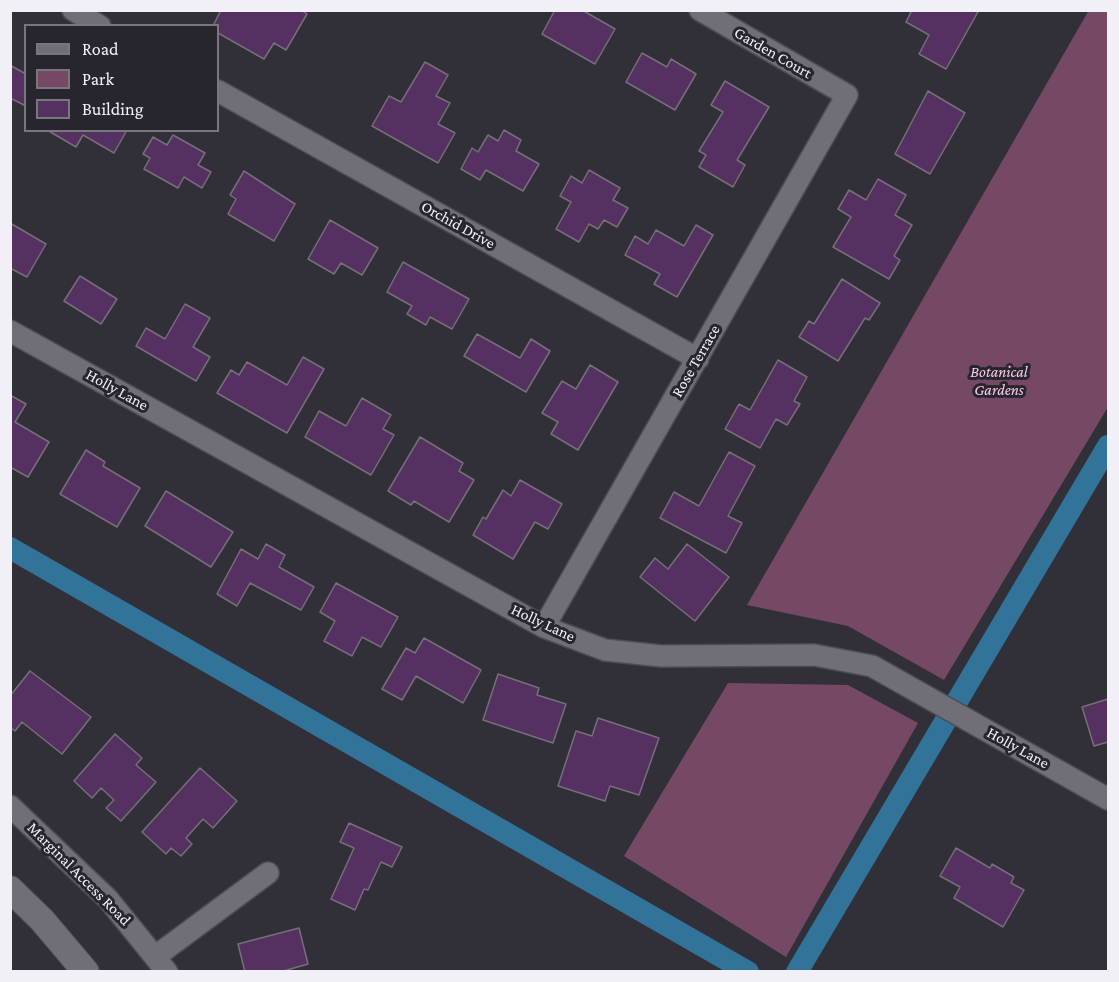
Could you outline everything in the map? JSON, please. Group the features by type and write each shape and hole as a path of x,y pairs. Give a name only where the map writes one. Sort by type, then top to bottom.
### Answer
{"street":[{"path":"73,10 97,24"},
{"name":"Garden Court","path":"699,10 847,94"},
{"name":"Orchid Drive","path":"219,92 698,359"},
{"name":"Rose Terrace","path":"544,627 847,94"},
{"name":"Holly Lane","path":"10,331 544,627 605,650 661,656 824,657 872,666 1108,799"},
{"name":"Marginal Access Road","path":"10,806 108,899 161,964"},
{"path":"161,964 268,873"},
{"path":"10,889 42,920 86,972"}],"green space":[{"name":"Botanical Gardens","path":"1089,10 1108,11 1108,407 944,680 848,626 747,605"},
{"path":"728,683 848,685 918,723 786,957 624,856"}],"building":[{"path":"221,10 301,10 307,14 286,50 274,43 264,59 219,34 219,24 214,24"},
{"path":"555,10 582,10 615,29 595,64 542,34"},
{"path":"912,10 979,10 946,69 919,54 929,35 906,22"},
{"path":"642,53 667,67 671,59 696,74 675,110 626,82"},
{"path":"425,62 448,75 436,96 450,103 438,124 455,133 438,163 372,126 389,96 401,102"},
{"path":"10,65 24,73 24,105 10,98"},
{"path":"725,81 769,107 737,160 745,165 733,187 699,167 706,155 699,151 723,112 711,105"},
{"path":"928,91 965,113 930,174 895,154"},
{"path":"504,130 521,140 516,151 539,164 523,191 486,170 480,180 461,169 472,148 478,152 488,135 498,141"},
{"path":"50,132 126,132 114,153 83,135 76,147"},
{"path":"173,135 205,153 198,165 211,172 202,188 184,177 178,188 144,169 150,158 143,154 153,137 167,145"},
{"path":"589,170 620,188 613,200 628,208 617,227 604,220 598,229 589,224 579,242 556,229 571,202 560,196 571,176 582,183"},
{"path":"244,171 295,204 274,241 228,214 236,199 230,195"},
{"path":"878,179 906,195 895,215 912,225 894,256 900,260 889,279 833,247 851,217 838,209 849,190 866,200"},
{"path":"330,220 378,248 362,275 341,263 334,274 308,259"},
{"path":"10,223 46,244 27,277 10,268"},
{"path":"696,225 713,235 677,297 654,284 660,274 625,255 635,236 648,244 656,230 684,246"},
{"path":"403,262 469,299 452,329 430,317 426,325 407,314 412,306 387,292"},
{"path":"80,276 117,299 101,324 64,301"},
{"path":"842,279 880,303 869,320 865,318 838,361 799,337 809,321 814,324"},
{"path":"185,304 210,318 193,347 210,357 196,381 136,346 146,328 165,339"},
{"path":"477,334 520,358 531,339 550,351 526,392 464,356"},
{"path":"303,357 324,369 287,433 217,393 231,370 239,375 247,362 287,385"},
{"path":"778,360 807,377 794,401 800,404 787,425 776,419 760,448 725,429 739,404 750,410"},
{"path":"590,365 618,382 578,450 551,434 558,422 542,413 562,381 576,389"},
{"path":"10,395 26,404 15,422 49,442 28,477 10,467"},
{"path":"362,398 391,415 383,429 394,435 371,475 305,437 319,411 346,426"},
{"path":"420,437 463,463 459,471 474,480 449,522 414,501 411,505 388,491"},
{"path":"86,450 105,462 103,466 140,488 117,527 60,494"},
{"path":"729,452 755,466 728,516 742,523 726,553 660,518 674,492 699,506"},
{"path":"520,480 562,504 548,529 535,522 513,559 473,535 483,517 486,519 503,490 511,496"},
{"path":"166,491 233,532 211,567 145,526"},
{"path":"266,544 285,555 279,567 314,587 301,610 250,583 237,606 217,594 241,549 258,559"},
{"path":"687,544 729,577 695,621 640,577 655,558 668,569"},
{"path":"336,583 398,617 381,647 362,637 352,656 324,641 335,621 320,612"},
{"path":"424,638 481,670 463,703 416,676 402,700 382,689 406,648 415,653"},
{"path":"30,671 91,717 62,754 22,722 15,731 10,727 10,696"},
{"path":"498,674 539,688 537,695 566,704 553,743 483,720"},
{"path":"1108,699 1108,742 1094,746 1082,707"},
{"path":"598,718 659,738 639,795 610,786 605,801 558,786 576,731 592,736"},
{"path":"115,734 142,758 136,765 156,782 121,821 106,808 114,800 101,788 92,798 74,781"},
{"path":"200,768 237,801 213,828 203,819 186,838 192,844 181,856 171,848 166,854 142,832"},
{"path":"349,823 402,847 392,867 381,862 368,890 364,889 355,910 331,899 354,848 340,842"},
{"path":"956,848 990,868 992,864 1014,877 1011,883 1024,890 1003,927 954,898 960,887 940,876"},
{"path":"299,928 308,964 280,972 245,972 238,944"}],"waterway":[{"path":"797,972 1108,446"},
{"path":"10,548 748,972"}]}
